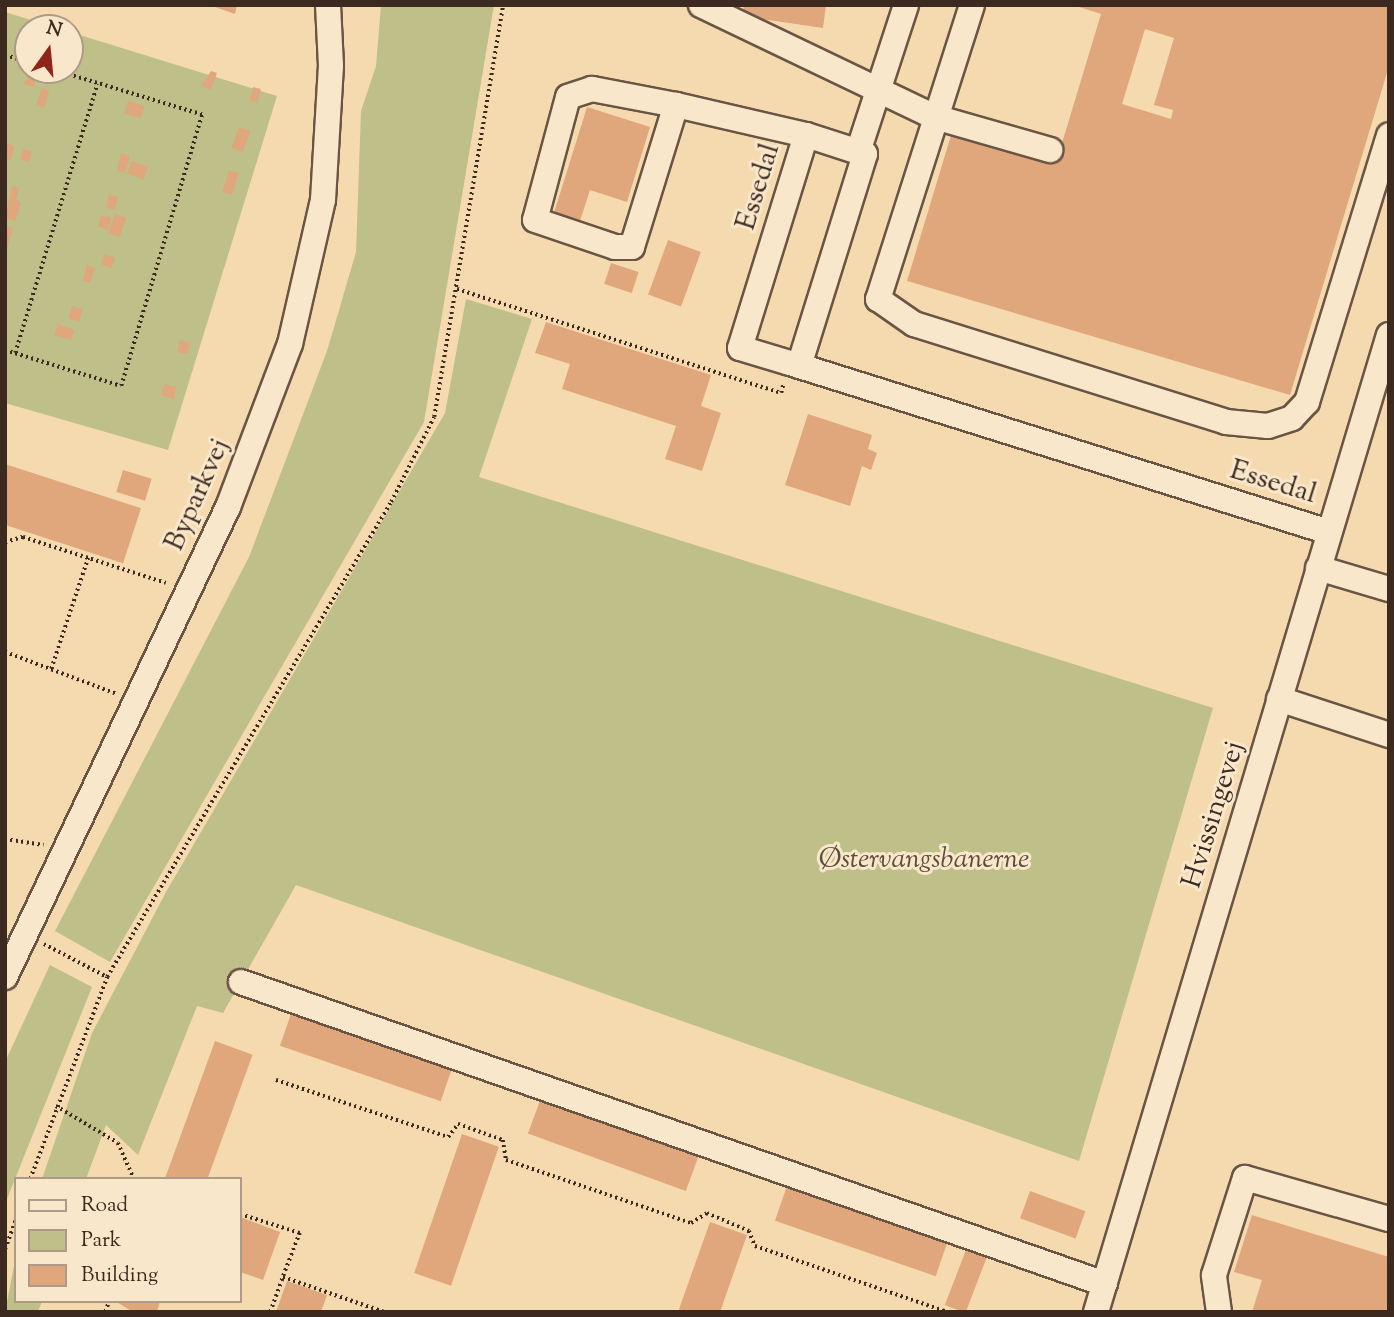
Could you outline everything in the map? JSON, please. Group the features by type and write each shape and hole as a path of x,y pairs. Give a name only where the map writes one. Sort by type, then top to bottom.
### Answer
{"street":[{"name":"Byparkvej","path":"5,977 13,936 64,848 188,590 260,428 310,276 329,125 328,5"},
{"path":"701,5 934,117 1050,150"},
{"path":"794,365 865,154 858,152 880,93 906,5"},
{"path":"972,5 878,299 914,324 1226,422 1268,426 1293,418 1307,402 1389,135"},
{"path":"676,105 632,247 615,247 535,220 568,97 592,89 676,105 807,135"},
{"name":"Essedal","path":"858,152 807,135 740,348 1329,532"},
{"name":"Hvissingevej","path":"1096,1312 1389,335"},
{"path":"1318,568 1389,589"},
{"path":"1279,699 1389,735"},
{"path":"242,982 1105,1284"},
{"path":"1219,1312 1214,1275 1245,1178 1389,1219"}],"path":[{"path":"31,1177 107,978 391,502 434,417 503,5"},
{"path":"5,350 121,386 202,115 84,79"},
{"path":"15,353 97,83"},
{"path":"457,289 780,393 794,365"},
{"path":"5,542 23,537 188,590"},
{"path":"51,669 88,558"},
{"path":"5,652 135,701"},
{"path":"5,839 64,848"},
{"path":"13,936 55,947 107,978"},
{"path":"276,1080 448,1137 458,1124 503,1140 506,1160 691,1223 707,1213 749,1231 755,1246 948,1312"},
{"path":"56,1106 118,1143 131,1160 134,1177"},
{"path":"242,1215 300,1233 270,1312"},
{"path":"5,1249 14,1224"},
{"path":"283,1277 384,1312"}],"green space":[{"path":"381,5 494,5 424,422 110,962 55,931 249,557 327,351 356,252 361,111 376,66"},
{"path":"5,12 14,15 14,84 84,84 84,36 277,96 168,450 5,403"},
{"name":"Østervangsbanerne","path":"466,299 532,319 479,477 1213,708 1079,1161 296,885 223,1013 197,1006 138,1155 106,1125 87,1177 43,1177 92,1033 166,892 445,413"},
{"path":"50,965 92,987 5,1204 5,1062"},
{"path":"14,1266 14,1303 41,1303 38,1312 5,1312"}],"building":[{"path":"209,5 237,5 235,14"},
{"path":"744,5 826,5 823,28 742,16"},
{"path":"1073,5 1389,5 1389,66 1290,395 907,281 952,132 1056,163 1101,14","holes":["1145,29 1174,38 1154,105 1173,110 1171,119 1122,104"]},
{"path":"211,71 217,73 211,90 201,86"},
{"path":"253,87 261,89 257,103 250,101"},
{"path":"42,88 49,90 44,108 36,105"},
{"path":"128,101 144,106 140,118 124,113"},
{"path":"587,107 650,127 627,202 590,190 579,224 553,216"},
{"path":"239,127 250,131 243,152 231,148"},
{"path":"7,143 15,147 10,160 5,158"},
{"path":"23,149 32,151 29,162 21,160"},
{"path":"121,153 130,156 125,173 117,171"},
{"path":"132,161 148,167 143,179 127,173"},
{"path":"229,170 239,173 232,195 222,192"},
{"path":"12,186 19,188 16,200 21,202 15,221 5,218"},
{"path":"109,195 118,197 115,210 106,208"},
{"path":"115,214 126,218 119,237 108,233"},
{"path":"101,215 111,218 108,230 98,226"},
{"path":"5,226 13,228 6,252 5,252"},
{"path":"668,240 701,252 681,306 648,295"},
{"path":"105,254 115,258 111,268 101,264"},
{"path":"611,263 639,272 632,293 604,284"},
{"path":"87,265 95,268 90,283 83,281"},
{"path":"72,306 83,309 79,321 69,319"},
{"path":"546,322 711,375 701,406 721,413 702,471 665,459 676,426 562,389 570,364 535,353"},
{"path":"58,324 74,330 71,340 54,335"},
{"path":"180,340 190,343 188,354 177,352"},
{"path":"177,381 174,399 161,395 165,384 175,387"},
{"path":"808,414 872,435 868,449 877,453 871,470 862,466 850,506 785,485"},
{"path":"5,464 141,508 123,563 5,525"},
{"path":"123,470 152,479 145,501 116,492"},
{"path":"293,1008 454,1063 441,1101 280,1046"},
{"path":"215,1041 253,1055 208,1177 166,1177"},
{"path":"542,1095 700,1152 686,1191 528,1134"},
{"path":"462,1134 499,1147 451,1286 414,1273"},
{"path":"788,1183 949,1238 936,1276 775,1221"},
{"path":"1030,1191 1085,1211 1076,1238 1020,1218"},
{"path":"1252,1215 1389,1257 1389,1312 1252,1312 1262,1280 1234,1272"},
{"path":"242,1218 280,1232 263,1280 242,1273"},
{"path":"710,1222 747,1235 720,1312 678,1312"},
{"path":"966,1250 987,1258 966,1312 945,1305"},
{"path":"287,1281 327,1295 321,1312 276,1312"},
{"path":"118,1303 159,1303 157,1312 133,1312"}]}
